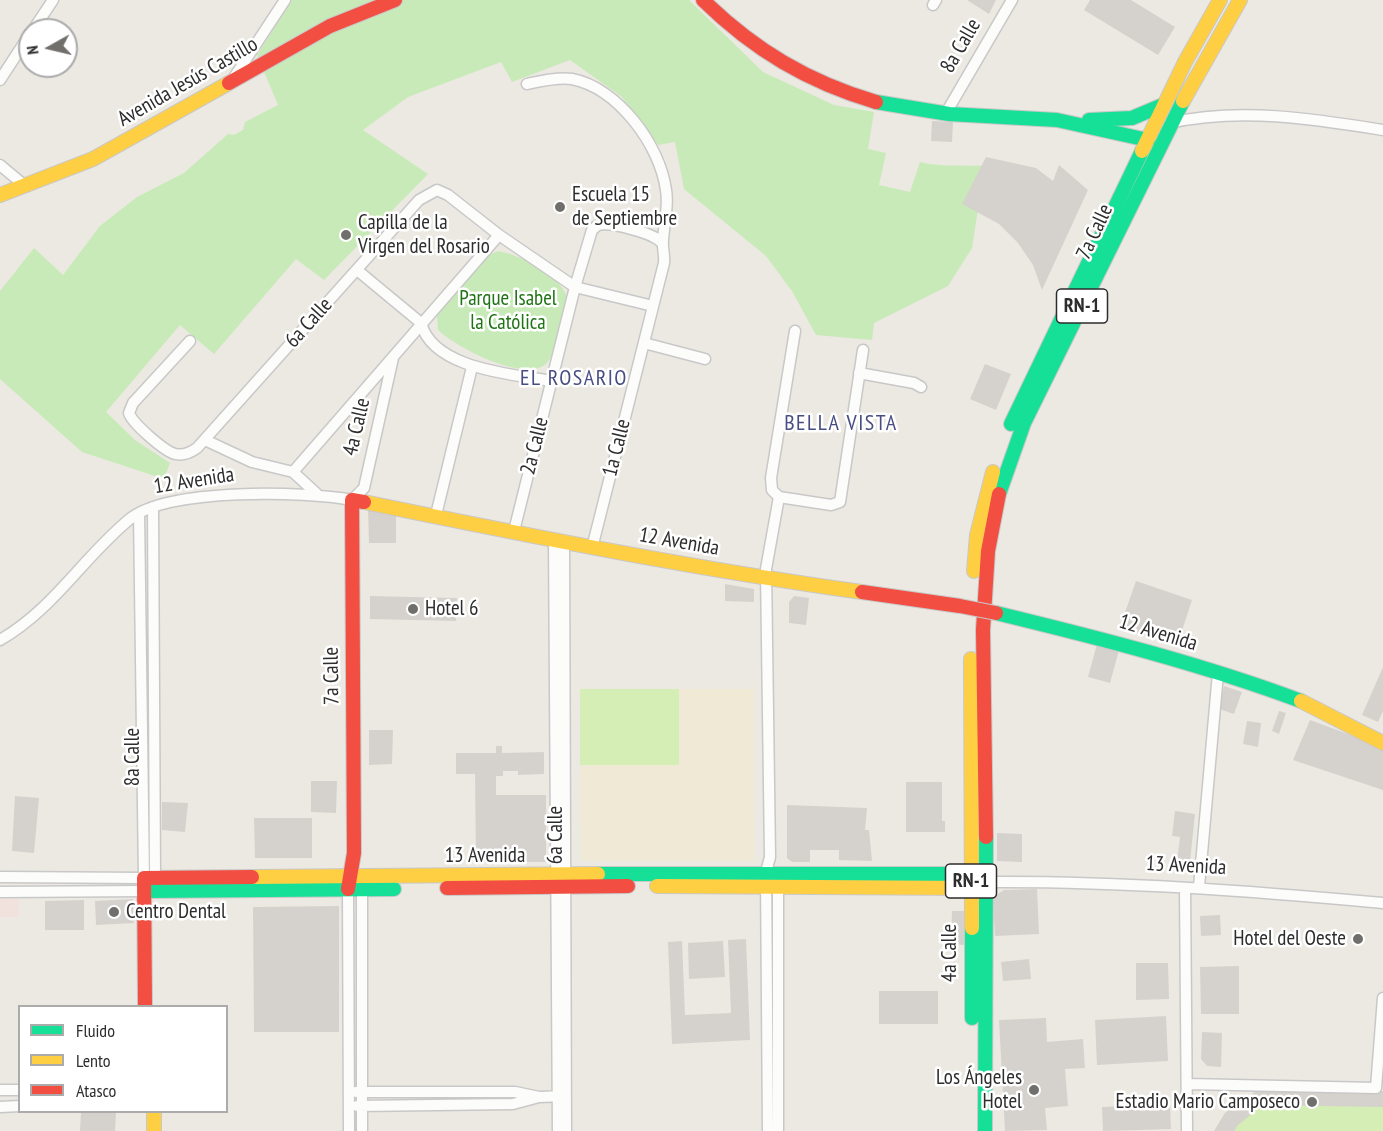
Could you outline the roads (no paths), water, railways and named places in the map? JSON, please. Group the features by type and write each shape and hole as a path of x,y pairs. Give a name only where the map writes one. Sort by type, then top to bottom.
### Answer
{"main road":[{"name":"Avenida Jesús Castillo","path":"0,195 108,152 330,26 395,0"},
{"path":"703,0 749,44 788,69 813,81 885,105 946,113 1071,122 1132,118 1163,105"},
{"name":"7a Calle","path":"977,630 977,535 983,506 1001,448 1023,396 1163,105 1220,0"},
{"name":"7a Calle","path":"977,630 988,551 1001,486 1012,454 1170,123 1240,0"},
{"path":"1071,122 1148,140"},
{"name":"7a Calle","path":"352,500 355,884"},
{"name":"12 Avenida","path":"352,500 592,548 766,579 996,613 1114,642 1218,673 1308,704 1383,743"},
{"name":"4a Calle","path":"972,1131 971,881 977,630"},
{"name":"4a Calle","path":"977,630 986,882 985,1131"},
{"name":"13 Avenida","path":"149,885 772,879 971,881"},
{"name":"8a Calle","path":"145,1005 149,885"},
{"name":"8a Calle","path":"149,885 154,1005"},
{"path":"145,1113 145,1131"},
{"path":"154,1113 154,1131"}],"street":[{"path":"41,18 52,0"},
{"path":"233,79 285,0"},
{"name":"8a Calle","path":"946,113 1012,0"},
{"path":"0,80 18,52"},
{"name":"1a Calle","path":"526,84 548,79 571,79 594,86 613,100 650,146 663,175 667,202 662,243 664,263 592,548"},
{"path":"1170,123 1230,115 1340,123 1383,130"},
{"path":"0,165 24,185"},
{"name":"6a Calle","path":"190,340 133,403 129,413 133,422 169,451 181,455 197,448 205,440 419,200 428,193 437,190 448,195 499,236"},
{"name":"2a Calle","path":"514,531 588,238 598,225 608,224 654,236 662,243"},
{"path":"293,472 499,236 575,287 653,306"},
{"path":"357,270 421,323 424,334 434,347 472,367 551,381"},
{"path":"795,331 771,478 772,490 779,497 831,505 840,502 863,350"},
{"path":"644,343 705,359"},
{"name":"4a Calle","path":"352,500 364,488 393,358"},
{"path":"436,515 472,367"},
{"path":"860,374 914,382 921,387"},
{"path":"205,440 252,462 293,472 318,494"},
{"name":"12 Avenida","path":"0,640 45,607 112,536 139,513 153,507 261,493 318,494 352,500"},
{"path":"778,1131 770,857 766,579 779,497"},
{"name":"8a Calle","path":"149,885 153,507"},
{"name":"8a Calle","path":"139,513 149,885"},
{"name":"6a Calle","path":"558,1131 561,1096 559,541"},
{"path":"1199,887 1218,673"},
{"name":"13 Avenida","path":"0,877 149,885"},
{"path":"768,1131 772,879"},
{"name":"13 Avenida","path":"986,882 1068,881 1199,887 1383,903"},
{"name":"7a Calle","path":"355,884 362,1131"},
{"name":"7a Calle","path":"349,1131 355,884"},
{"name":"13 Avenida","path":"0,892 149,885"},
{"path":"1185,888 1187,1131"},
{"path":"1186,1084 1376,1088 1383,998"},
{"path":"0,1090 18,1090"},
{"path":"349,1092 515,1092 538,1097"},
{"path":"349,1106 513,1104 538,1097 561,1096"},
{"name":"6a Calle","path":"561,1096 566,1131"},
{"path":"0,1107 18,1106"}],"place":[{"name":"Escuela 15 de Septiembre","path":"560,207"},
{"name":"Capilla de la Virgen del Rosario","path":"346,235"},
{"name":"Hotel 6","path":"413,609"},
{"name":"Centro Dental","path":"114,912"},
{"name":"Hotel del Oeste","path":"1358,939"},
{"name":"Los Ángeles Hotel","path":"1034,1090"},
{"name":"Estadio Mario Camposeco","path":"1312,1102"}],"district":[{"name":"EL ROSARIO","path":"574,379"},
{"name":"BELLA VISTA","path":"841,424"}],"park label":[{"name":"Parque Isabel la Católica","path":"508,311"}]}
